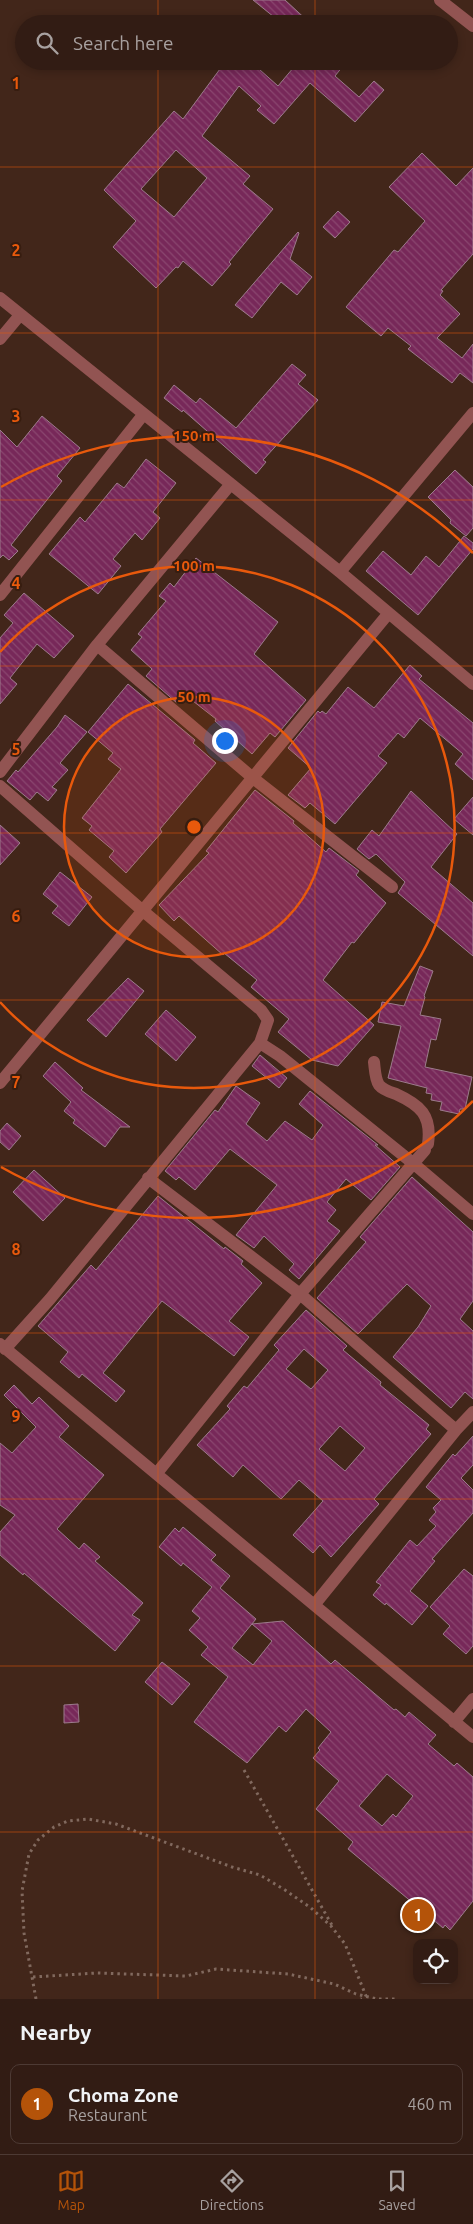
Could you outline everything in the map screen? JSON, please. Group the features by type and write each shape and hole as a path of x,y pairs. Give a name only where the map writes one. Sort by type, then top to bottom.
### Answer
{"street":[{"path":"440,0 473,26"},
{"path":"0,298 340,572 473,684"},
{"path":"0,339 20,315"},
{"path":"340,572 473,413"},
{"path":"0,595 143,415"},
{"path":"0,772 97,645 230,485"},
{"path":"0,1083 388,614"},
{"path":"97,645 253,778 392,887"},
{"path":"0,786 143,911 261,1010 268,1020 260,1043 50,1299 3,1346 473,1737"},
{"path":"260,1043 280,1056 473,1214"},
{"path":"157,1473 300,1294 427,1147 430,1132 422,1109 412,1101 383,1089 378,1084 374,1062"},
{"path":"148,1178 300,1294 456,1430"},
{"path":"315,1604 456,1430 473,1412"},
{"path":"454,1722 473,1699"}],"path":[{"path":"244,1770 337,1934"},
{"path":"36,1999 24,1933 22,1891 29,1854 38,1840 54,1827 68,1822 88,1819 116,1824 232,1867 260,1875 311,1908 337,1934 345,1944 366,1996"},
{"path":"33,1976 97,1973 186,1976 216,1969 288,1974 334,1984 378,1999 396,1999"},
{"path":"361,1999 366,1996"}],"building":[{"path":"253,0 285,0 301,15 272,15"},
{"path":"219,70 260,70 278,86 291,70 340,70 335,76 359,97 374,81 384,90 355,122 310,83 274,124 257,110 261,106 239,86 202,136 250,176 243,184 273,209 229,262 231,264 212,286 183,261 156,288 113,247 136,221 104,190 174,111 183,119","holes":["176,150 207,178 174,217 141,189"]},
{"path":"422,153 456,186 473,168 473,254 441,290 443,291 440,295 460,314 437,338 462,358 473,344 473,383 460,373 452,383 408,349 411,346 388,328 381,336 346,307 394,250 398,252 425,221 389,187"},
{"path":"338,211 350,222 335,238 323,227"},
{"path":"298,232 290,259 312,277 297,295 281,282 252,318 235,305"},
{"path":"292,364 306,375 298,384 318,400 263,460 266,462 256,474 183,410 182,412 164,398 174,385 196,403 200,398 236,428"},
{"path":"42,416 80,448 57,476 62,481 11,545 18,551 9,560 3,555 0,558 0,430 17,447"},
{"path":"146,459 176,483 153,512 160,518 142,540 135,533 113,559 121,566 98,594 49,554 80,517 85,522 117,483 124,488"},
{"path":"455,470 473,487 473,528 466,536 450,523 451,520 428,497"},
{"path":"464,536 473,543 473,549 418,615 366,571 383,551 411,575 426,556 439,567"},
{"path":"196,558 278,622 254,654 306,700 275,737 270,733 252,754 215,721 216,719 184,694 177,703 146,676 152,669 131,650 142,637 138,634 166,601 159,596 170,583 174,587"},
{"path":"24,593 74,636 54,658 37,644 10,678 17,684 0,704 0,638 13,623 4,615"},
{"path":"410,665 422,676 419,679 473,723 473,780 455,764 463,754 420,718 404,738 398,733 378,756 387,763 335,824 310,803 305,808 288,795 311,768 288,748 318,711 326,714 348,687 374,708"},
{"path":"128,684 195,740 193,743 216,763 160,829 162,832 126,873 109,857 114,851 89,830 92,826 82,818 121,769 108,759 113,753 88,732"},
{"path":"65,715 87,732 60,763 68,770 52,787 57,790 48,801 37,792 30,800 7,781 16,770 18,772"},
{"path":"255,790 294,821 293,823 326,852 329,848 359,871 356,875 386,903 354,943 352,942 323,980 374,1025 338,1066 312,1060 278,1032 289,1019 251,987 257,980 224,953 223,955 179,916 174,921 159,905 209,853 206,851"},
{"path":"411,791 457,834 431,867 473,903 473,956 398,893 405,882 376,854 369,859 357,849 372,830 379,836"},
{"path":"473,797 473,835 454,819"},
{"path":"0,825 20,843 0,865"},
{"path":"60,872 92,897 69,926 52,913 58,906 43,894"},
{"path":"420,966 433,971 424,996 420,1015 441,1019 436,1040 431,1039 425,1067 472,1077 465,1109 460,1109 459,1114 440,1110 442,1102 431,1100 432,1094 426,1093 427,1088 388,1078 401,1026 378,1022 382,1002 404,1006"},
{"path":"128,978 144,991 106,1037 87,1020"},
{"path":"166,1010 196,1037 176,1061 145,1034"},
{"path":"260,1055 287,1078 279,1088 252,1066"},
{"path":"55,1062 83,1088 81,1090 130,1127 120,1127 105,1147 73,1123 75,1120 64,1111 71,1102 43,1076"},
{"path":"236,1086 260,1103 246,1124 267,1141 285,1121 312,1140 323,1125 299,1104 310,1091 378,1145 375,1145 400,1167 371,1200 346,1179 327,1202 336,1210 327,1221 340,1231 299,1279 289,1270 294,1264 264,1236 254,1248 236,1235 277,1185 230,1149 195,1190 179,1177 176,1180 165,1171 215,1110 218,1112"},
{"path":"7,1123 21,1136 9,1150 0,1142 0,1131"},
{"path":"34,1170 65,1198 43,1221 13,1192"},
{"path":"412,1177 473,1232 473,1301 460,1319 473,1331 473,1399 465,1392 451,1408 393,1357 418,1327 431,1306 407,1284 358,1334 317,1298 366,1242 360,1237"},
{"path":"158,1196 224,1249 225,1247 243,1261 241,1264 262,1283 229,1321 249,1337 234,1356 162,1301 103,1373 125,1391 116,1402 82,1374 79,1378 60,1362 68,1352 38,1326 91,1265 96,1270"},
{"path":"306,1310 347,1346 343,1350 381,1382 380,1385 429,1425 426,1429 431,1434 374,1499 379,1504 331,1557 320,1545 313,1553 293,1535 323,1501 299,1480 281,1499 243,1465 233,1477 197,1445 230,1409 227,1406 244,1386 247,1388 279,1350 274,1345","holes":["304,1349 328,1370 311,1389 286,1369","340,1426 365,1448 345,1471 319,1449"]},
{"path":"14,1385 32,1404 39,1397 69,1426 59,1437 104,1475 57,1529 79,1549 84,1543 100,1557 95,1561 143,1603 132,1615 140,1620 115,1651 24,1573 23,1575 0,1555 0,1532 15,1515 0,1505 0,1443 12,1453 36,1427 4,1395"},
{"path":"473,1436 473,1465 461,1478 473,1490 473,1513 432,1559 435,1561 410,1591 428,1606 412,1625 386,1603 385,1605 373,1595 381,1585 376,1582 410,1540 417,1546 436,1526 429,1520 436,1512 433,1508 441,1500 426,1487 453,1454 455,1456"},
{"path":"183,1527 216,1555 211,1560 230,1576 220,1588 256,1619 232,1648 253,1665 272,1641 252,1624 283,1621 331,1664 335,1660 394,1710 396,1709 405,1717 409,1712 436,1735 428,1744 454,1766 457,1763 473,1777 473,1901 450,1930 445,1925 443,1928 348,1849 353,1842 316,1809 339,1781 313,1758 320,1750 318,1748 331,1732 306,1709 286,1732 279,1726 247,1763 194,1722 228,1677 201,1655 208,1647 189,1630 200,1618 192,1611 212,1587 183,1563 181,1566 159,1547 175,1528 179,1532","holes":["387,1774 413,1796 396,1817 393,1814 382,1826 359,1806"]},
{"path":"464,1569 473,1576 473,1646 466,1654 443,1634 450,1626 430,1607"},
{"path":"162,1662 190,1684 172,1705 145,1682"},
{"path":"78,1704 79,1722 64,1723 64,1705"}],"place":[{"name":"Choma Zone","path":"418,1915"}]}
